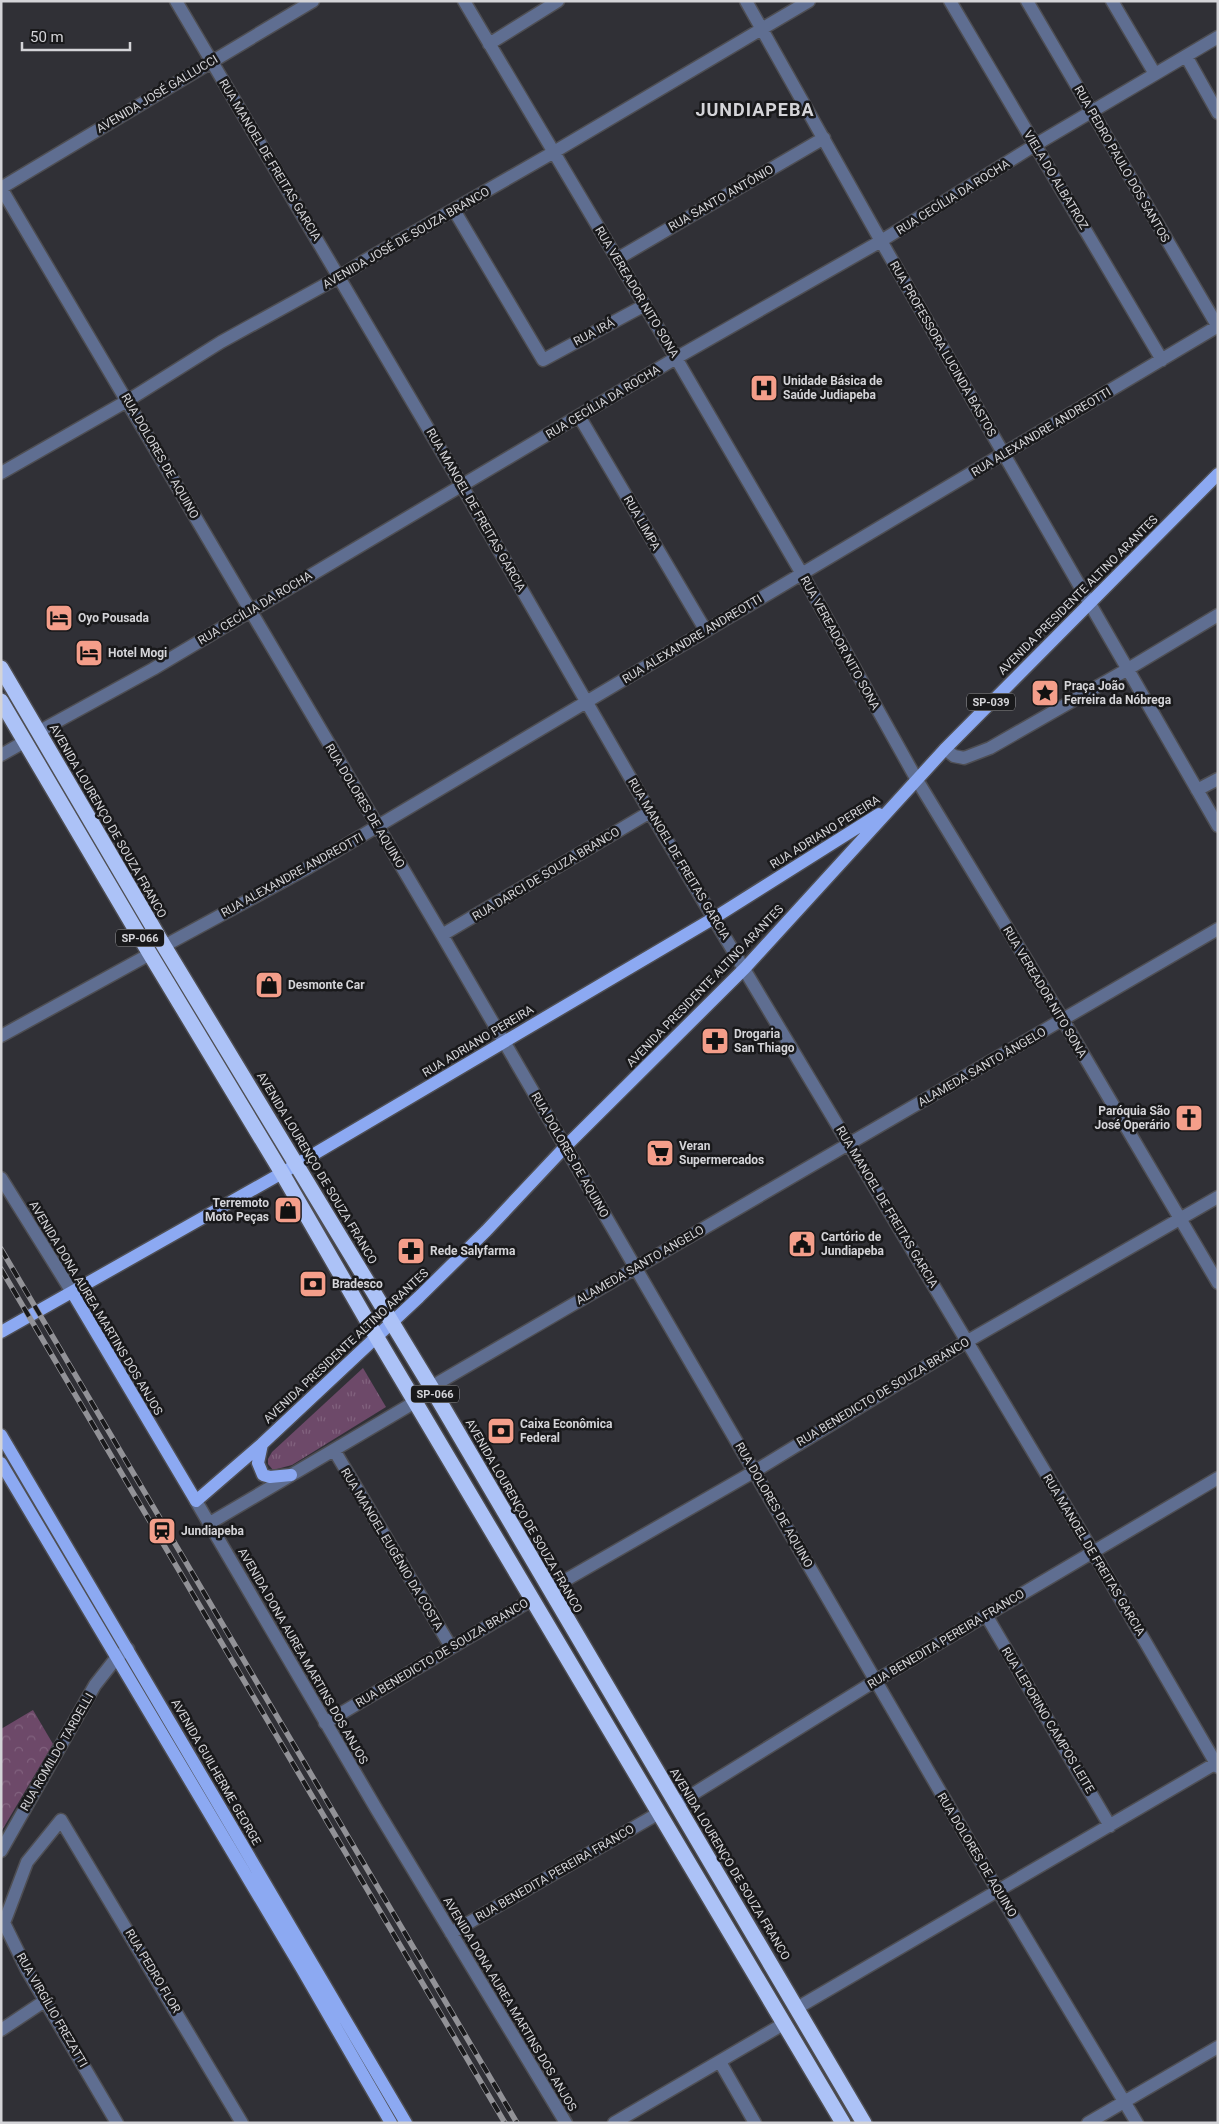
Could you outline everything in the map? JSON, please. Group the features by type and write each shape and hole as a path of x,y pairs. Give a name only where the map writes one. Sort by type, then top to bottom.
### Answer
{"highway":[{"name":"AVENIDA LOURENÇO DE SOUZA FRANCO","path":"1,668 164,946 392,1321 864,2123"},
{"name":"SP-066","path":"1,701 843,2123"}],"main road":[{"name":"AVENIDA PRESIDENTE ALTINO ARANTES","path":"196,1501 262,1444 486,1231 565,1147 745,968 945,749 1218,474"},
{"name":"RUA ADRIANO PEREIRA","path":"1,1332 282,1173 714,918 894,805"},
{"name":"AVENIDA DONA AUREA MARTINS DOS ANJOS","path":"72,1292 196,1501"},
{"name":"AVENIDA GUILHERME GEORGE","path":"1,1435 406,2123"},
{"path":"262,1444 258,1463 263,1474 270,1477 291,1475"},
{"name":"AVENIDA GUILHERME GEORGE","path":"1,1463 302,1969 391,2123"}],"street":[{"name":"RUA MANOEL DE FREITAS GARCIA","path":"176,1 588,701 650,812 850,1144 1217,1764"},
{"name":"AVENIDA JOSÉ GALLUCCI","path":"1,188 313,1"},
{"name":"RUA VEREADOR NITO SONA","path":"464,1 802,574 917,780 1063,1020 1218,1283"},
{"path":"489,44 558,1"},
{"name":"RUA PROFESSORA LUCINDA BASTOS","path":"746,1 881,241 1218,826"},
{"name":"AVENIDA JOSÉ DE SOUZA BRANCO","path":"1,474 128,401 221,342 340,277 364,260 554,152 809,1"},
{"name":"VIELA DO ALBATROZ","path":"950,1 1162,360"},
{"name":"RUA PEDRO PAULO DOS SANTOS","path":"1026,1 1218,327"},
{"path":"1112,1 1155,74"},
{"name":"RUA CECÍLIA DA ROCHA","path":"38,732 153,669 676,358 881,241 1218,36"},
{"path":"1186,56 1218,113"},
{"name":"RUA SANTO ANTÔNIO","path":"617,258 824,138"},
{"name":"RUA DOLORES DE AQUINO","path":"1,188 442,935 875,1681 1136,2123"},
{"name":"RUA IRÁ","path":"454,210 543,360 645,305"},
{"name":"RUA ALEXANDRE ANDREOTTI","path":"164,946 304,870 1218,327"},
{"name":"RUA LIMPA","path":"579,416 706,631"},
{"path":"945,749 954,756 964,758 990,748 1218,615"},
{"path":"1,755 24,742"},
{"path":"1197,790 1218,779"},
{"name":"RUA DARCI DE SOUZA BRANCO","path":"442,935 650,812"},
{"name":"ALAMEDA SANTO ÂNGELO","path":"850,1144 1218,929"},
{"path":"1,1036 150,954"},
{"name":"ALAMEDA SANTO ANGELO","path":"431,1387 850,1144"},
{"name":"AVENIDA DONA AUREA MARTINS DOS ANJOS","path":"1,1178 72,1292"},
{"name":"RUA BENEDICTO DE SOUZA BRANCO","path":"550,1589 754,1471 966,1342 1218,1197"},
{"path":"210,1523 415,1402"},
{"name":"RUA MANOEL EUGÊNIO DA COSTA","path":"334,1450 451,1647"},
{"name":"RUA BENEDITA PEREIRA FRANCO","path":"676,1804 875,1681 1218,1478"},
{"name":"AVENIDA DONA AUREA MARTINS DOS ANJOS","path":"196,1501 325,1723 566,2123"},
{"name":"RUA BENEDICTO DE SOUZA BRANCO","path":"325,1723 533,1599"},
{"name":"RUA LEPORINO CAMPOS LEITE","path":"986,1615 1110,1826"},
{"name":"RUA ROMILDO TARDELLI","path":"1,1851 95,1685 117,1657 128,1649"},
{"path":"797,2008 1217,1764"},
{"name":"RUA BENEDITA PEREIRA FRANCO","path":"451,1933 659,1813"},
{"name":"RUA VIRGÍLIO FREZATTI","path":"61,1820 27,1862 4,1923 27,1970 117,2123"},
{"name":"RUA PEDRO FLOR","path":"61,1820 242,2123"},
{"path":"1,2030 46,2000"},
{"path":"614,2123 785,2023"},
{"path":"1088,2123 1218,2047"},
{"path":"720,2062 755,2123"}],"green space":[{"path":"363,1368 386,1407 292,1465 273,1470 268,1464 268,1459 272,1452"},
{"path":"33,1710 53,1744 1,1832 1,1729"}],"railway":[{"path":"1,1249 517,2123"},
{"path":"1,1269 505,2123"}],"place":[{"name":"Unidade Básica de Saúde Judiapeba","path":"764,388"},
{"name":"Oyo Pousada","path":"59,618"},
{"name":"Hotel Mogi","path":"89,653"},
{"name":"Praça João Ferreira da Nóbrega","path":"1045,693"},
{"name":"Desmonte Car","path":"269,985"},
{"name":"Drogaria San Thiago","path":"715,1041"},
{"name":"Paróquia São José Operário","path":"1189,1118"},
{"name":"Veran Supermercados","path":"660,1153"},
{"name":"Terremoto Moto Peças","path":"288,1210"},
{"name":"Cartório de Jundiapeba","path":"802,1244"},
{"name":"Rede Salyfarma","path":"411,1251"},
{"name":"Bradesco","path":"313,1284"},
{"name":"Caixa Econômica Federal","path":"501,1431"},
{"name":"Jundiapeba","path":"162,1531"}],"district":[{"name":"JUNDIAPEBA","path":"755,109"}]}
